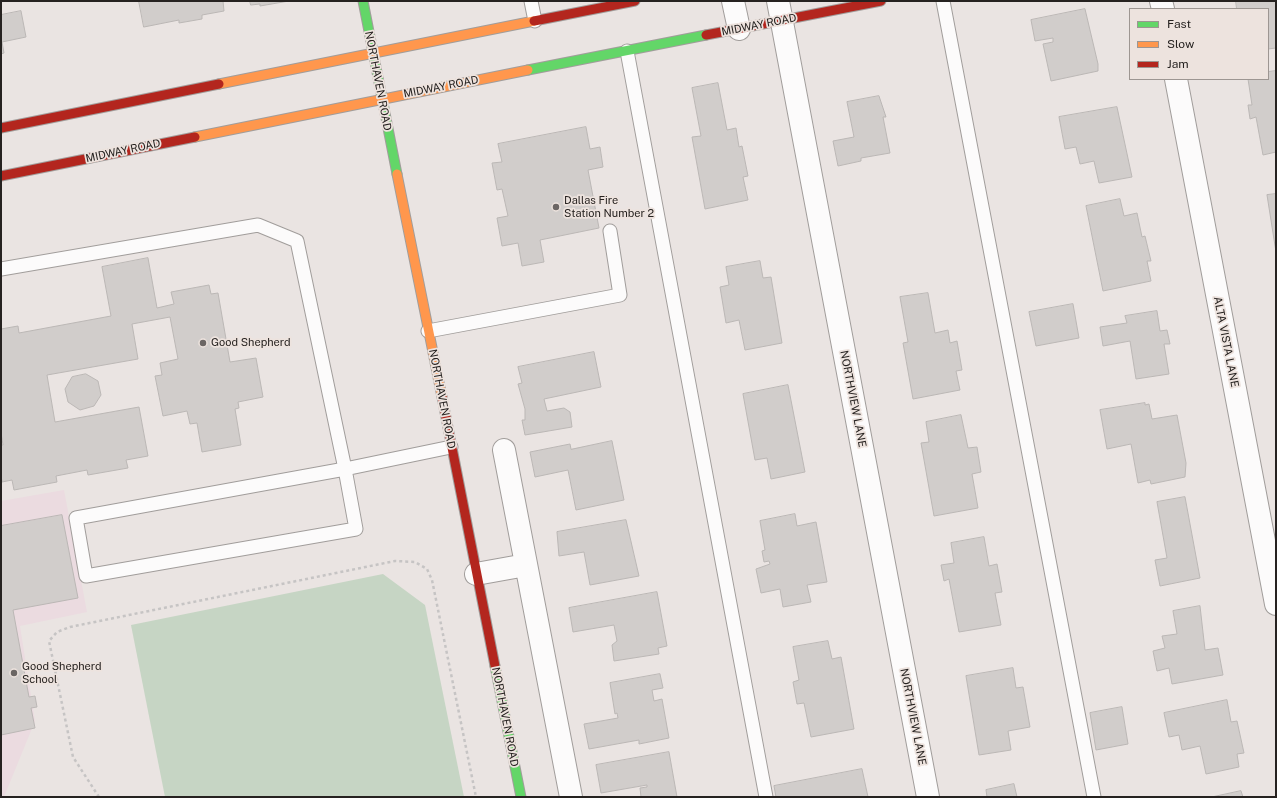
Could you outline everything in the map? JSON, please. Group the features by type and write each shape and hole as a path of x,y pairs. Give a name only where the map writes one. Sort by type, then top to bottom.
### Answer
{"main road":[{"name":"NORTHAVEN ROAD","path":"363,1 521,797"},
{"path":"1,128 635,1"},
{"name":"MIDWAY ROAD","path":"1,176 739,29 780,11 881,1"}],"street":[{"path":"733,1 739,29"},
{"name":"NORTHVIEW LANE","path":"780,11 928,797"},
{"name":"ALTA VISTA LANE","path":"1176,80 1276,604"},
{"path":"504,450 571,797"},
{"path":"476,574 526,565"}],"lane":[{"path":"531,1 535,21"},
{"path":"943,1 1094,797"},
{"path":"627,51 766,797"},
{"path":"1,269 258,225 297,241 345,469 356,529 86,576 76,518 345,469 451,447"},
{"path":"428,331 620,295 610,231"}],"path":[{"path":"99,797 73,757 49,641 57,632 70,627 395,561 415,562 427,569 432,580 476,797"}],"shaded area":[{"name":"Good Shepherd School","path":"64,490 87,612 20,626 35,721 4,797 1,797 1,501"}],"green space":[{"path":"383,574 425,605 464,797 165,797 131,625"}],"building":[{"path":"139,1 223,1 224,11 202,15 202,19 179,23 179,20 144,27"},
{"path":"250,1 289,1 260,6 260,4 251,5"},
{"path":"1236,1 1276,1 1276,48 1269,49 1269,8 1237,8"},
{"path":"1085,9 1098,64 1098,71 1051,81 1043,44 1053,42 1053,38 1035,41 1031,20"},
{"path":"21,11 26,37 2,42 4,53 1,54 1,15"},
{"path":"1276,71 1276,152 1263,155 1256,117 1250,119 1248,105 1252,105 1248,80 1269,80 1269,72"},
{"path":"718,83 727,130 736,128 739,147 742,146 748,176 743,177 748,200 705,209 692,137 701,136 692,88"},
{"path":"879,96 886,117 883,117 890,153 861,158 861,161 838,166 833,141 854,137 847,102"},
{"path":"1117,107 1132,177 1099,183 1094,161 1080,164 1076,147 1065,149 1059,117"},
{"path":"586,127 590,149 600,147 603,167 588,170 599,228 540,240 544,262 522,266 518,243 502,246 497,218 508,216 502,189 497,190 492,163 502,162 498,144"},
{"path":"1276,194 1276,252 1267,195"},
{"path":"1120,199 1124,216 1137,213 1142,237 1145,236 1151,261 1147,261 1151,281 1103,291 1086,206"},
{"path":"148,258 157,308 174,304 171,292 209,285 211,294 218,293 230,362 256,358 263,397 238,402 239,408 235,409 241,445 202,452 197,423 190,424 187,411 163,416 155,376 162,375 160,363 178,359 170,317 132,324 138,359 47,375 55,422 139,407 148,456 126,460 128,468 88,475 87,470 56,476 57,482 14,490 12,480 2,482 1,475 1,445 3,445 1,433 1,329 18,326 19,333 111,316 102,267"},
{"path":"760,261 763,278 771,277 782,343 745,350 739,320 726,323 720,287 729,285 726,267"},
{"path":"928,293 935,333 948,330 950,343 957,341 962,370 956,371 960,390 913,399 903,343 908,342 900,297"},
{"path":"1073,304 1079,338 1036,346 1029,312"},
{"path":"1157,311 1160,331 1167,330 1170,344 1164,344 1169,374 1136,379 1130,341 1103,346 1100,327 1127,323 1125,316"},
{"path":"594,352 601,387 544,399 547,411 564,408 570,412 572,427 525,435 522,420 525,420 525,409 518,384 522,383 518,367"},
{"path":"86,374 98,381 101,395 94,406 80,410 68,402 65,389 72,377"},
{"path":"788,385 805,472 771,479 767,458 755,460 743,394"},
{"path":"1145,403 1145,405 1149,404 1152,419 1177,415 1186,463 1185,477 1151,484 1150,480 1138,483 1131,444 1107,449 1100,410"},
{"path":"961,415 968,448 977,447 981,472 972,474 978,508 934,516 921,443 929,442 926,422"},
{"path":"612,441 624,500 576,510 568,470 535,477 530,452 570,444 571,449"},
{"path":"1185,497 1200,578 1160,586 1155,560 1167,558 1157,502"},
{"path":"795,514 797,526 816,522 827,582 807,585 811,602 783,607 780,589 761,593 756,569 770,564 769,561 764,562 762,551 765,550 760,521"},
{"name":"Good Shepherd School","path":"62,515 78,598 13,610 29,697 35,696 37,707 31,708 35,728 1,735 1,526"},
{"path":"626,520 639,576 590,585 584,552 559,556 557,532"},
{"path":"984,537 989,566 997,564 1002,592 995,593 1001,625 959,632 949,579 944,581 941,565 954,563 951,543"},
{"path":"657,592 667,646 658,648 659,654 614,661 612,645 617,641 614,625 573,632 569,608"},
{"path":"1200,606 1205,650 1218,648 1223,675 1172,684 1169,668 1157,671 1153,651 1165,648 1162,636 1177,634 1173,611"},
{"path":"828,641 832,659 841,657 854,729 811,737 804,703 797,704 793,682 799,680 793,647"},
{"path":"1013,668 1016,688 1023,687 1030,727 1008,731 1011,750 979,755 966,676"},
{"path":"660,674 663,688 652,690 654,701 662,699 669,738 639,744 639,740 589,749 584,724 618,718 617,713 615,714 610,683"},
{"path":"1227,700 1231,722 1237,721 1244,753 1237,754 1239,767 1206,774 1200,746 1182,750 1179,735 1169,737 1164,713"},
{"path":"1122,707 1128,744 1096,750 1090,713"},
{"path":"669,752 677,797 641,797 640,788 647,787 647,785 601,793 596,765"},
{"path":"862,769 868,797 776,797 774,786"},
{"path":"1014,784 1017,797 987,797 986,790"},
{"path":"1241,791 1243,797 1212,797"}],"traffic: fast":[{"path":"363,1 397,174"},
{"path":"528,70 706,35"},
{"path":"495,666 521,797"}],"traffic: slow":[{"path":"219,84 534,21"},
{"path":"195,137 528,70"},
{"path":"397,174 442,397"}],"traffic: jam":[{"path":"534,21 635,1"},
{"path":"706,35 881,1"},
{"path":"1,128 219,84"},
{"path":"1,176 195,137"},
{"path":"442,397 495,666"}],"place":[{"name":"Dallas Fire Station Number 2","path":"556,207"},
{"name":"Good Shepherd","path":"203,343"},
{"name":"Good Shepherd School","path":"14,673"}]}
